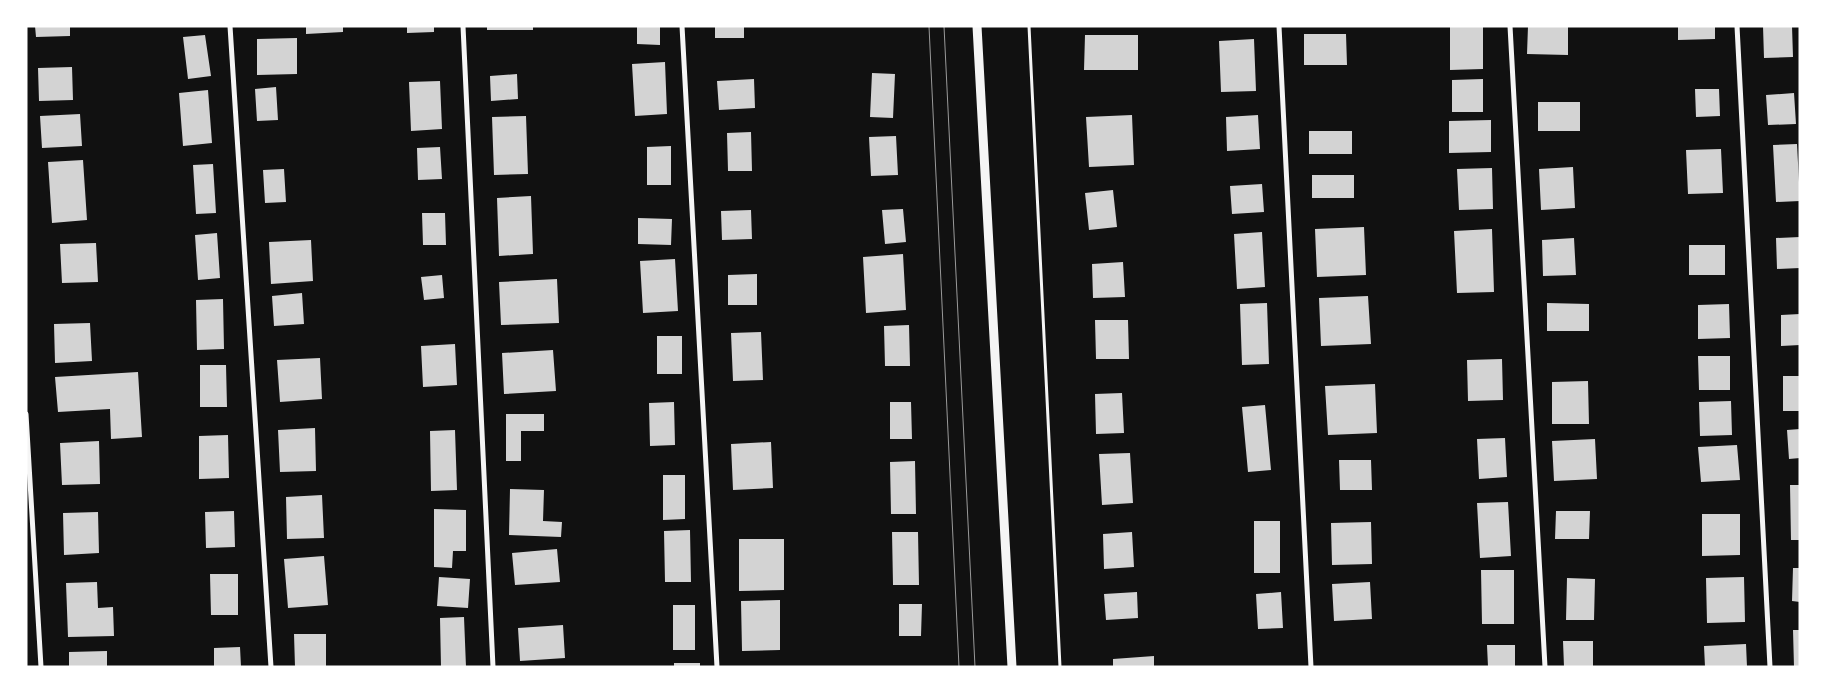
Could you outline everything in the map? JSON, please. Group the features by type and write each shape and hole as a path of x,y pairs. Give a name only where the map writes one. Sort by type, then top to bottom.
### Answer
{"street":[{"path":"230,26 270,667"},
{"path":"463,26 493,667"},
{"path":"682,26 717,667"},
{"path":"977,26 1012,667"},
{"path":"1279,26 1311,667"},
{"path":"1510,26 1545,667"},
{"path":"1737,26 1770,667"},
{"path":"26,414 41,667"}],"path":[{"path":"1029,26 1060,667"}],"building":[{"path":"35,26 70,26 70,36 36,37"},
{"path":"306,26 343,26 343,32 306,34"},
{"path":"407,26 434,26 434,32 407,33"},
{"path":"487,26 533,26 533,30 487,30"},
{"path":"637,26 660,26 660,45 637,44"},
{"path":"715,26 744,26 744,38 715,38"},
{"path":"1528,26 1568,26 1568,55 1527,54"},
{"path":"1678,26 1715,26 1715,39 1678,40"},
{"path":"1763,26 1792,26 1793,57 1764,58"},
{"path":"1450,27 1483,27 1483,69 1450,70"},
{"path":"1304,34 1346,34 1347,65 1304,65"},
{"path":"205,35 211,76 188,79 183,37"},
{"path":"1085,35 1138,35 1138,70 1084,70"},
{"path":"297,38 297,74 257,75 257,39"},
{"path":"1254,39 1256,91 1221,92 1219,41"},
{"path":"665,62 667,114 635,116 632,64"},
{"path":"72,67 73,100 39,101 38,68"},
{"path":"872,73 895,74 893,118 870,117"},
{"path":"517,74 518,99 491,101 490,76"},
{"path":"754,79 755,108 719,110 717,81"},
{"path":"1483,79 1483,112 1452,112 1452,80"},
{"path":"440,81 442,129 411,131 409,82"},
{"path":"276,87 278,120 257,121 255,89"},
{"path":"1695,89 1719,89 1720,116 1696,117"},
{"path":"208,90 212,143 183,146 179,93"},
{"path":"1794,93 1796,124 1768,125 1766,95"},
{"path":"1538,102 1580,102 1580,131 1538,131"},
{"path":"80,114 82,146 42,148 40,116"},
{"path":"1132,115 1134,165 1089,167 1086,117"},
{"path":"1258,115 1260,149 1227,151 1226,117"},
{"path":"526,116 528,174 494,175 492,117"},
{"path":"1491,120 1491,152 1449,153 1449,121"},
{"path":"1309,131 1352,131 1352,154 1309,154"},
{"path":"751,132 752,171 728,171 727,133"},
{"path":"896,136 898,175 871,176 869,137"},
{"path":"1797,144 1800,201 1776,202 1773,145"},
{"path":"671,146 671,185 647,185 647,147"},
{"path":"440,147 442,179 418,180 417,148"},
{"path":"1721,149 1723,193 1688,194 1686,150"},
{"path":"83,160 87,220 52,223 48,162"},
{"path":"213,164 216,213 196,214 193,165"},
{"path":"1573,167 1575,208 1541,210 1539,169"},
{"path":"1492,168 1493,209 1459,210 1457,169"},
{"path":"284,169 286,202 265,203 263,170"},
{"path":"1312,175 1354,175 1354,198 1312,198"},
{"path":"1262,184 1264,212 1232,214 1230,186"},
{"path":"1113,190 1117,227 1089,230 1085,193"},
{"path":"531,196 533,254 499,256 497,198"},
{"path":"903,209 906,242 885,244 882,210"},
{"path":"751,210 752,239 722,240 721,211"},
{"path":"422,213 445,213 446,245 423,245"},
{"path":"638,218 672,219 671,245 638,244"},
{"path":"1364,227 1366,275 1317,277 1315,229"},
{"path":"1492,229 1494,292 1457,293 1454,231"},
{"path":"1262,232 1265,287 1237,289 1234,234"},
{"path":"217,233 220,278 198,280 195,235"},
{"path":"1800,237 1800,268 1777,269 1776,238"},
{"path":"1574,238 1576,275 1543,276 1542,240"},
{"path":"311,240 313,281 271,284 269,242"},
{"path":"96,243 98,282 62,283 60,244"},
{"path":"1689,245 1725,245 1725,275 1689,275"},
{"path":"903,254 906,310 866,313 863,257"},
{"path":"675,259 678,311 643,313 640,261"},
{"path":"1123,262 1125,297 1093,298 1092,264"},
{"path":"757,274 757,305 728,305 728,275"},
{"path":"442,275 444,298 424,300 421,277"},
{"path":"557,279 559,323 501,325 499,282"},
{"path":"302,293 304,324 274,326 272,296"},
{"path":"1368,296 1371,344 1321,346 1319,298"},
{"path":"223,299 224,349 197,350 196,300"},
{"path":"1267,303 1269,364 1242,365 1240,304"},
{"path":"1547,303 1589,304 1589,331 1547,331"},
{"path":"1729,304 1730,338 1698,339 1698,305"},
{"path":"1800,314 1800,345 1781,346 1781,315"},
{"path":"1095,320 1128,320 1129,359 1096,359"},
{"path":"90,323 92,361 55,363 54,324"},
{"path":"909,325 910,366 885,366 884,326"},
{"path":"761,332 763,380 733,381 731,333"},
{"path":"657,336 682,336 682,374 657,374"},
{"path":"455,344 457,385 423,387 421,346"},
{"path":"553,350 556,391 504,394 502,353"},
{"path":"1698,356 1730,356 1730,390 1699,390"},
{"path":"320,358 322,399 280,402 277,360"},
{"path":"1502,359 1503,400 1468,401 1467,360"},
{"path":"200,365 226,365 227,407 200,407"},
{"path":"138,372 142,437 111,439 110,409 58,412 55,377"},
{"path":"1783,376 1800,376 1800,411 1783,411"},
{"path":"1588,381 1589,424 1552,424 1552,382"},
{"path":"1375,384 1377,433 1328,435 1325,386"},
{"path":"1122,393 1124,433 1096,434 1095,394"},
{"path":"1731,401 1732,435 1700,436 1699,402"},
{"path":"674,402 675,445 650,446 649,403"},
{"path":"890,402 911,402 912,439 890,439"},
{"path":"1265,405 1271,470 1248,472 1242,407"},
{"path":"506,414 544,414 544,431 521,431 521,461 506,461"},
{"path":"315,428 316,471 280,472 278,430"},
{"path":"1800,429 1800,458 1789,459 1787,430"},
{"path":"455,430 457,490 431,491 430,431"},
{"path":"228,435 229,478 199,479 199,436"},
{"path":"1505,438 1507,477 1479,479 1477,439"},
{"path":"1595,439 1597,479 1554,481 1552,441"},
{"path":"99,441 100,484 62,485 60,443"},
{"path":"771,442 773,488 733,490 731,444"},
{"path":"1737,445 1740,480 1701,482 1698,447"},
{"path":"1130,453 1133,503 1102,505 1099,454"},
{"path":"1339,460 1371,460 1372,490 1340,490"},
{"path":"915,461 916,514 891,514 890,462"},
{"path":"663,475 685,475 685,519 663,520"},
{"path":"1790,485 1800,485 1800,540 1791,540"},
{"path":"510,489 544,490 543,521 562,522 561,537 509,535"},
{"path":"322,495 324,538 287,539 286,497"},
{"path":"1508,502 1511,556 1480,558 1477,503"},
{"path":"434,509 466,510 466,551 453,551 452,568 434,567"},
{"path":"234,511 235,547 206,548 205,512"},
{"path":"1556,511 1590,511 1589,539 1555,539"},
{"path":"98,512 99,553 64,555 63,513"},
{"path":"1702,514 1740,514 1740,555 1702,556"},
{"path":"1254,521 1280,521 1280,573 1254,573"},
{"path":"1371,522 1372,564 1332,565 1331,523"},
{"path":"690,530 691,582 665,582 664,531"},
{"path":"892,532 918,532 919,585 893,585"},
{"path":"1132,532 1134,567 1104,569 1103,534"},
{"path":"739,539 784,539 784,590 739,591"},
{"path":"557,549 560,582 515,585 512,553"},
{"path":"324,556 328,605 288,608 284,559"},
{"path":"1793,568 1800,568 1800,602 1792,601"},
{"path":"1481,570 1514,570 1514,624 1482,624"},
{"path":"210,574 238,574 238,615 211,615"},
{"path":"439,577 470,579 468,608 437,606"},
{"path":"1744,577 1745,622 1707,623 1706,578"},
{"path":"1567,578 1595,579 1594,620 1566,620"},
{"path":"97,582 98,608 113,607 114,636 68,637 66,583"},
{"path":"1370,582 1372,619 1334,621 1332,584"},
{"path":"1137,592 1138,618 1106,620 1104,594"},
{"path":"1281,592 1283,628 1258,629 1256,594"},
{"path":"780,600 780,650 742,651 741,601"},
{"path":"899,604 922,604 921,636 899,636"},
{"path":"673,605 695,605 695,650 673,650"},
{"path":"464,617 466,667 441,667 440,618"},
{"path":"563,625 565,658 520,661 518,628"},
{"path":"1793,630 1800,630 1800,667 1794,667"},
{"path":"294,634 326,634 326,667 295,667"},
{"path":"1563,641 1593,641 1593,667 1564,667"},
{"path":"1746,644 1747,667 1705,667 1704,646"},
{"path":"1487,645 1515,645 1515,667 1488,667"},
{"path":"240,647 241,667 214,667 214,648"},
{"path":"107,651 107,667 69,667 69,652"},
{"path":"1154,656 1154,667 1113,667 1113,659"},
{"path":"674,663 700,663 700,667 674,667"}],"tram line":[{"path":"929,26 959,667"},
{"path":"944,26 975,667"}]}
